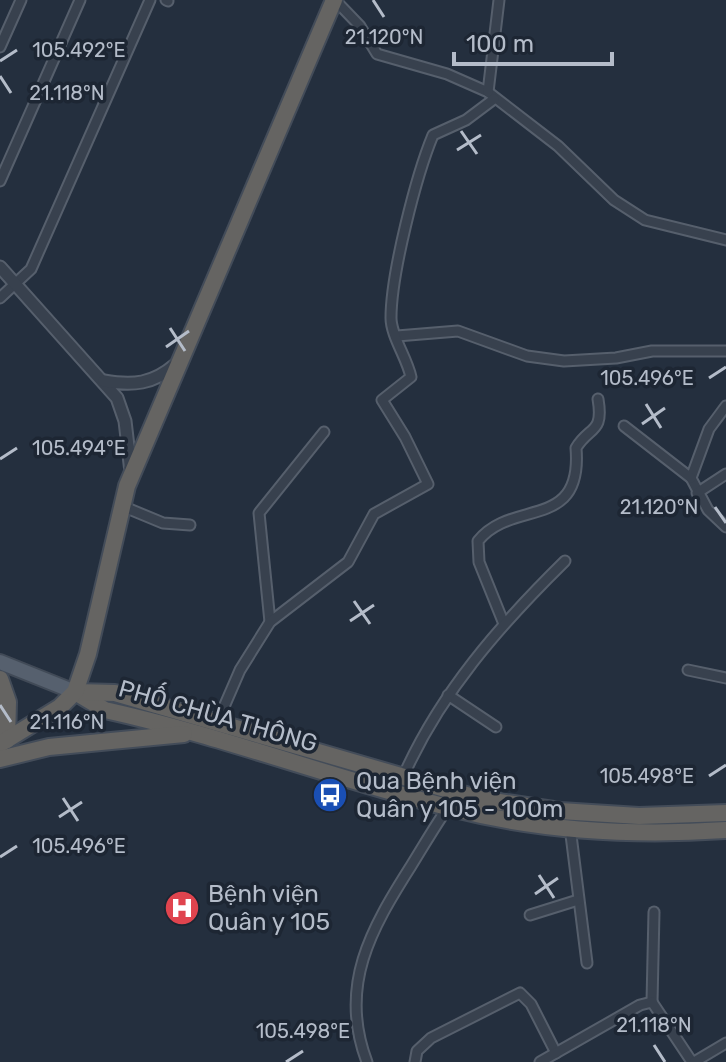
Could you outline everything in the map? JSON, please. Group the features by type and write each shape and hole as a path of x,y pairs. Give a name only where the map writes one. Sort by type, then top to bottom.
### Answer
{"highway":[{"path":"4,742 60,707 75,692 88,654 131,475 175,365 335,0"},
{"path":"0,679 8,702 4,742"},
{"name":"PHỐ CHÙA THÔNG","path":"75,692 115,693 225,731 453,800 570,827 638,824 726,813"},
{"name":"PHỐ CHÙA THÔNG","path":"75,692 105,710 197,734 225,731 403,777 453,800 560,811 638,824 726,830"},
{"path":"0,759 49,747 197,734"}],"main road":[{"path":"0,662 75,692"}],"street":[{"path":"0,47 21,0"},
{"path":"0,181 80,0"},
{"path":"0,298 31,269 150,0"},
{"path":"335,0 360,26 377,54 456,77 491,96 558,146 614,200 633,213 693,235 726,240"},
{"path":"225,731 240,670 270,622 348,562 374,514 428,484 382,400 411,377 391,320 421,162 436,131 466,120 491,96 499,0"},
{"path":"0,267 103,381 122,409 131,475"},
{"path":"397,336 458,331 527,356 564,361 616,358 652,351 726,351"},
{"path":"103,381 143,383 159,377 175,365"},
{"path":"504,624 479,562 478,541 488,532 560,502 573,488 577,480 576,448 593,433 601,415 598,399"},
{"path":"691,478 709,429 726,406"},
{"path":"624,426 691,478 697,493 726,527"},
{"path":"270,622 259,513 324,432"},
{"path":"697,493 726,474"},
{"path":"122,506 163,523 190,525"},
{"path":"403,777 437,709 504,624 565,561"},
{"path":"688,670 726,678"},
{"path":"448,695 496,727"},
{"path":"367,1062 359,1042 357,1004 362,956 376,922 453,800"},
{"path":"570,827 587,963"},
{"path":"530,915 578,900"},
{"path":"654,912 652,1002 693,1062 726,1043"},
{"path":"415,1062 417,1051 431,1038 520,993 531,1004 556,1053"},
{"path":"540,1062 640,1005 652,1002"}],"place":[{"name":"Qua Bệnh viện Quân y 105 - 100m","path":"330,795"},
{"name":"Bệnh viện Quân y 105","path":"182,908"}]}
